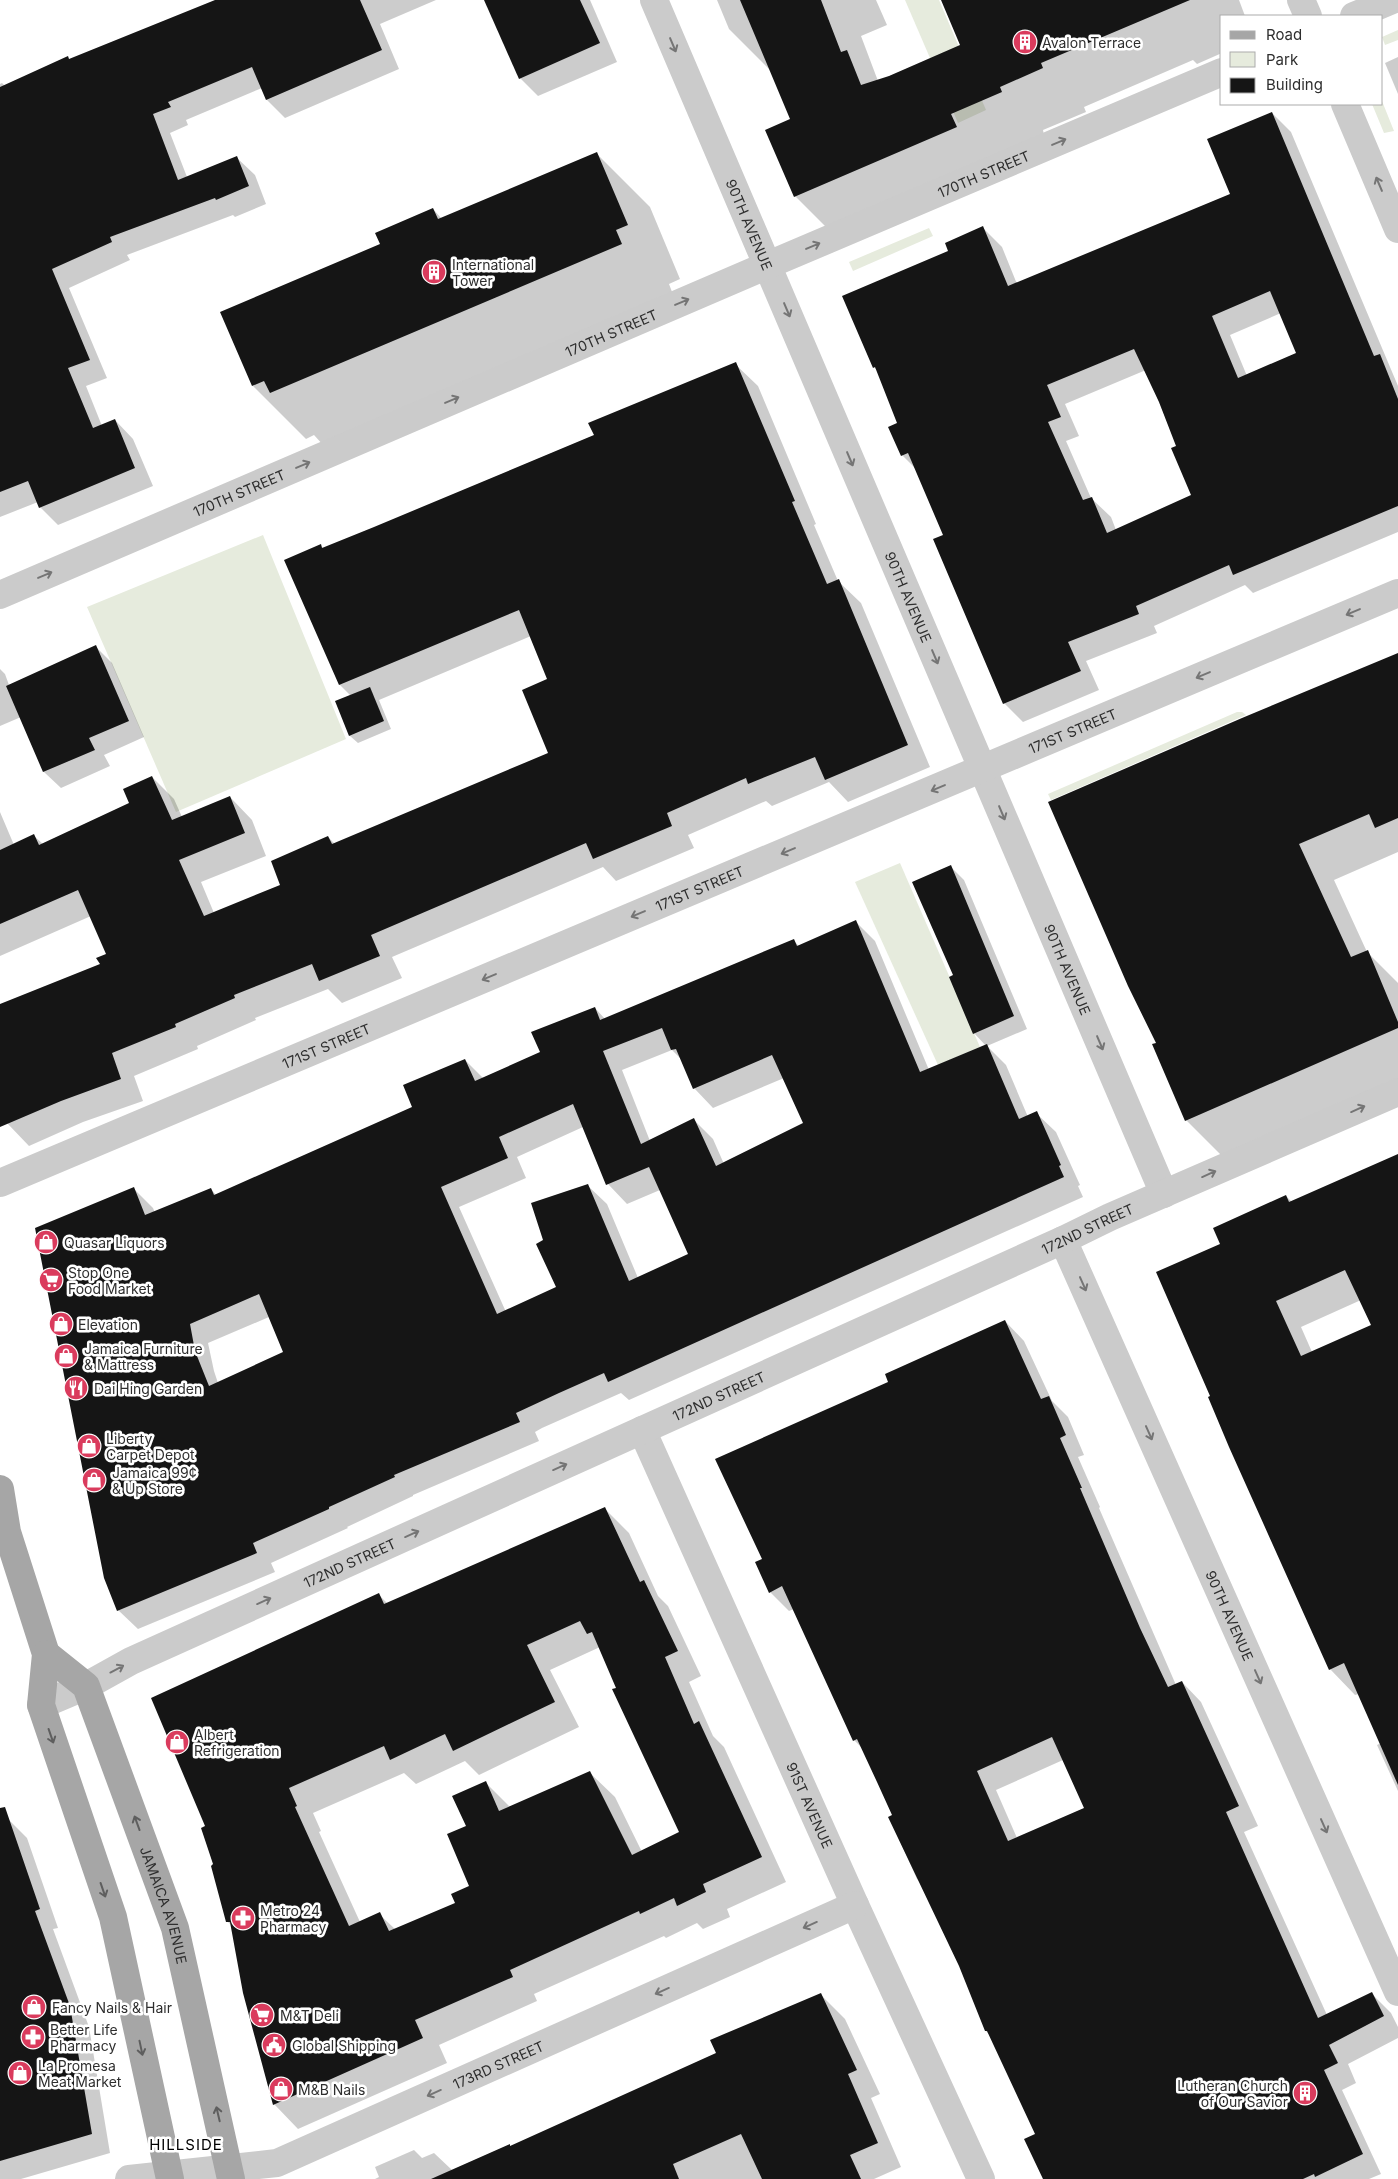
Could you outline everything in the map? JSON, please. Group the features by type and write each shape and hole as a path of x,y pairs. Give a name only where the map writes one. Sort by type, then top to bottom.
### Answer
{"main road":[{"path":"0,1489 4,1533 46,1654 41,1705 113,1917 170,2177"},
{"path":"46,1654 86,1686"},
{"name":"JAMAICA AVENUE","path":"86,1686 176,1928 230,2174"}],"street":[{"name":"90TH AVENUE","path":"654,0 1164,1194"},
{"path":"1301,0 1308,15"},
{"path":"1356,15 1392,0"},
{"name":"170TH STREET","path":"0,595 1220,73"},
{"path":"1345,105 1398,229"},
{"name":"171ST STREET","path":"0,1183 1398,593"},
{"name":"172ND STREET","path":"41,1705 86,1686 140,1657 1063,1240 1110,1217 1398,1092"},
{"name":"90TH AVENUE","path":"1063,1240 1398,1992"},
{"name":"91ST AVENUE","path":"642,1430 855,1905 981,2179"},
{"name":"173RD STREET","path":"129,2179 230,2174 277,2164 855,1905"}],"green space":[{"path":"905,0 939,0 986,110 958,123"},
{"path":"1398,30 1398,40 1385,45 1383,37"},
{"path":"1383,104 1394,131 1384,133 1372,105"},
{"path":"929,228 933,236 853,271 849,262"},
{"path":"263,535 346,739 176,812 87,607"},
{"path":"1237,712 1242,712 1246,715 1051,800 1048,794"},
{"path":"900,863 980,1047 938,1065 855,882"}],"building":[{"path":"215,0 360,0 382,50 266,100 252,67 168,102 171,107 153,114 178,180 237,156 249,186 216,200 215,198 110,237 112,242 52,269 90,360 68,368 93,428 115,419 135,468 39,508 28,481 0,492 0,87 68,56 69,59"},
{"path":"484,0 580,0 600,43 519,79"},
{"path":"740,0 821,0 841,52 847,50 861,85 889,76 960,45 941,0 1190,0 1041,63 1043,68 1000,87 1002,92 951,114 957,127 794,197 765,130 790,119"},
{"path":"1272,112 1374,356 1380,354 1398,399 1398,506 1233,575 1229,565 1136,606 1139,614 1068,642 1081,671 1003,704 933,539 943,535 908,453 901,456 888,427 897,423 875,367 873,368 842,296 948,251 945,243 983,226 1008,286 1230,194 1207,139","holes":["1270,291 1296,353 1238,378 1212,316","1134,349 1159,402 1176,446 1171,448 1191,495 1107,533 1092,497 1083,500 1048,422 1061,417 1047,385"]},
{"name":"International Tower","path":"597,152 628,225 616,230 622,244 270,393 264,381 252,386 220,312 380,244 375,233 433,208 438,219"},
{"path":"736,362 795,501 792,502 827,584 839,579 908,745 825,780 815,757 748,784 746,778 667,813 672,826 593,859 586,843 371,935 380,956 319,981 312,964 234,995 235,998 175,1024 176,1027 112,1053 121,1079 61,1101 0,1127 0,1004 100,964 96,958 106,954 78,890 0,924 0,850 34,834 39,845 129,803 123,789 152,776 172,820 230,796 245,833 179,860 204,916 280,885 271,861 328,836 332,844 548,753 522,690 547,679 519,610 339,685 284,560 321,544 322,548 594,435 588,423"},
{"path":"96,645 129,721 89,738 95,750 43,772 6,686"},
{"path":"1398,653 1398,818 1375,828 1369,814 1299,844 1351,957 1368,950 1398,1022 1398,1028 1185,1121 1152,1044 1156,1043 1128,986 1048,802"},
{"path":"370,687 384,721 349,736 335,701"},
{"path":"951,865 1014,1016 973,1034 949,977 953,975 912,882"},
{"path":"856,920 920,1072 987,1044 1019,1119 1037,1111 1061,1165 1059,1166 1064,1177 608,1382 604,1373 559,1393 516,1413 520,1422 394,1475 395,1477 329,1507 329,1509 253,1543 257,1553 117,1611 104,1578 35,1228 134,1187 145,1215 211,1188 214,1195 412,1107 403,1085 465,1059 475,1081 540,1052 531,1032 595,1007 600,1020 794,939 797,946","holes":["662,1028 671,1050 676,1049 693,1089 772,1055 803,1123 716,1166 694,1118 641,1144 603,1051","573,1104 606,1185 649,1167 688,1254 629,1281 588,1184 531,1203 543,1240 536,1244 556,1287 497,1314 441,1187 508,1158 499,1137","259,1294 283,1352 209,1386 195,1351 190,1324"]},
{"path":"1398,1154 1398,1785 1344,1663 1329,1670 1229,1447 1208,1397 1210,1396 1156,1272 1220,1244 1213,1228 1286,1195 1289,1202","holes":["1345,1270 1371,1325 1301,1356 1276,1301"]},
{"path":"1005,1320 1041,1399 1049,1396 1066,1435 1060,1438 1082,1488 1080,1488 1140,1628 1168,1687 1182,1681 1239,1806 1226,1812 1318,2018 1372,1992 1384,2016 1329,2045 1338,2063 1324,2070 1363,2154 1315,2177 1314,2174 1303,2179 1043,2179 1024,2139 1035,2134 987,2031 985,2031 959,1966 888,1817 892,1815 877,1782 857,1739 853,1741 782,1586 769,1593 755,1562 762,1559 715,1459 888,1382 885,1374","holes":["1052,1737 1084,1808 1008,1841 977,1771"]},
{"path":"605,1507 640,1582 644,1580 678,1651 665,1657 694,1724 699,1721 762,1857 703,1884 706,1892 677,1906 674,1898 640,1914 639,1911 510,1970 513,1977 415,2020 423,2038 273,2105 243,1993 230,1922 226,1922 211,1866 213,1864 201,1828 205,1826 151,1698 379,1593 384,1604","holes":["580,1621 587,1634 592,1632 616,1688 612,1689 679,1832 632,1855 590,1771 499,1811 486,1781 452,1796 466,1826 447,1834 469,1886 451,1894 455,1903 389,1931 380,1912 349,1926 295,1807 297,1806 289,1788 384,1746 390,1760 445,1734 453,1751 555,1702 527,1645"]},
{"path":"5,1807 40,1909 35,1911 70,2006 92,2134 0,2161 0,1808"},
{"path":"821,1993 857,2070 848,2074 878,2143 850,2155 861,2179 762,2179 741,2134 673,2164 679,2179 431,2179 510,2144 510,2146 716,2053 710,2040"}],"place":[{"name":"Avalon Terrace","path":"1025,42"},
{"name":"International Tower","path":"434,272"},
{"name":"Quasar Liquors","path":"46,1242"},
{"name":"Stop One Food Market","path":"51,1280"},
{"name":"Elevation","path":"61,1324"},
{"name":"Jamaica Furniture & Mattress","path":"66,1356"},
{"name":"Dai Hing Garden","path":"76,1388"},
{"name":"Liberty Carpet Depot","path":"89,1446"},
{"name":"Jamaica 99¢ & Up Store","path":"94,1480"},
{"name":"Albert Refrigeration","path":"177,1742"},
{"name":"Metro 24 Pharmacy","path":"243,1918"},
{"name":"Fancy Nails & Hair","path":"34,2007"},
{"name":"M&T Deli","path":"262,2015"},
{"name":"Better Life Pharmacy","path":"33,2037"},
{"name":"Global Shipping","path":"274,2045"},
{"name":"La Promesa Meat Market","path":"20,2073"},
{"name":"M&B Nails","path":"281,2089"},
{"name":"Lutheran Church of Our Savior","path":"1305,2093"}],"district":[{"name":"HILLSIDE","path":"186,2144"}]}
